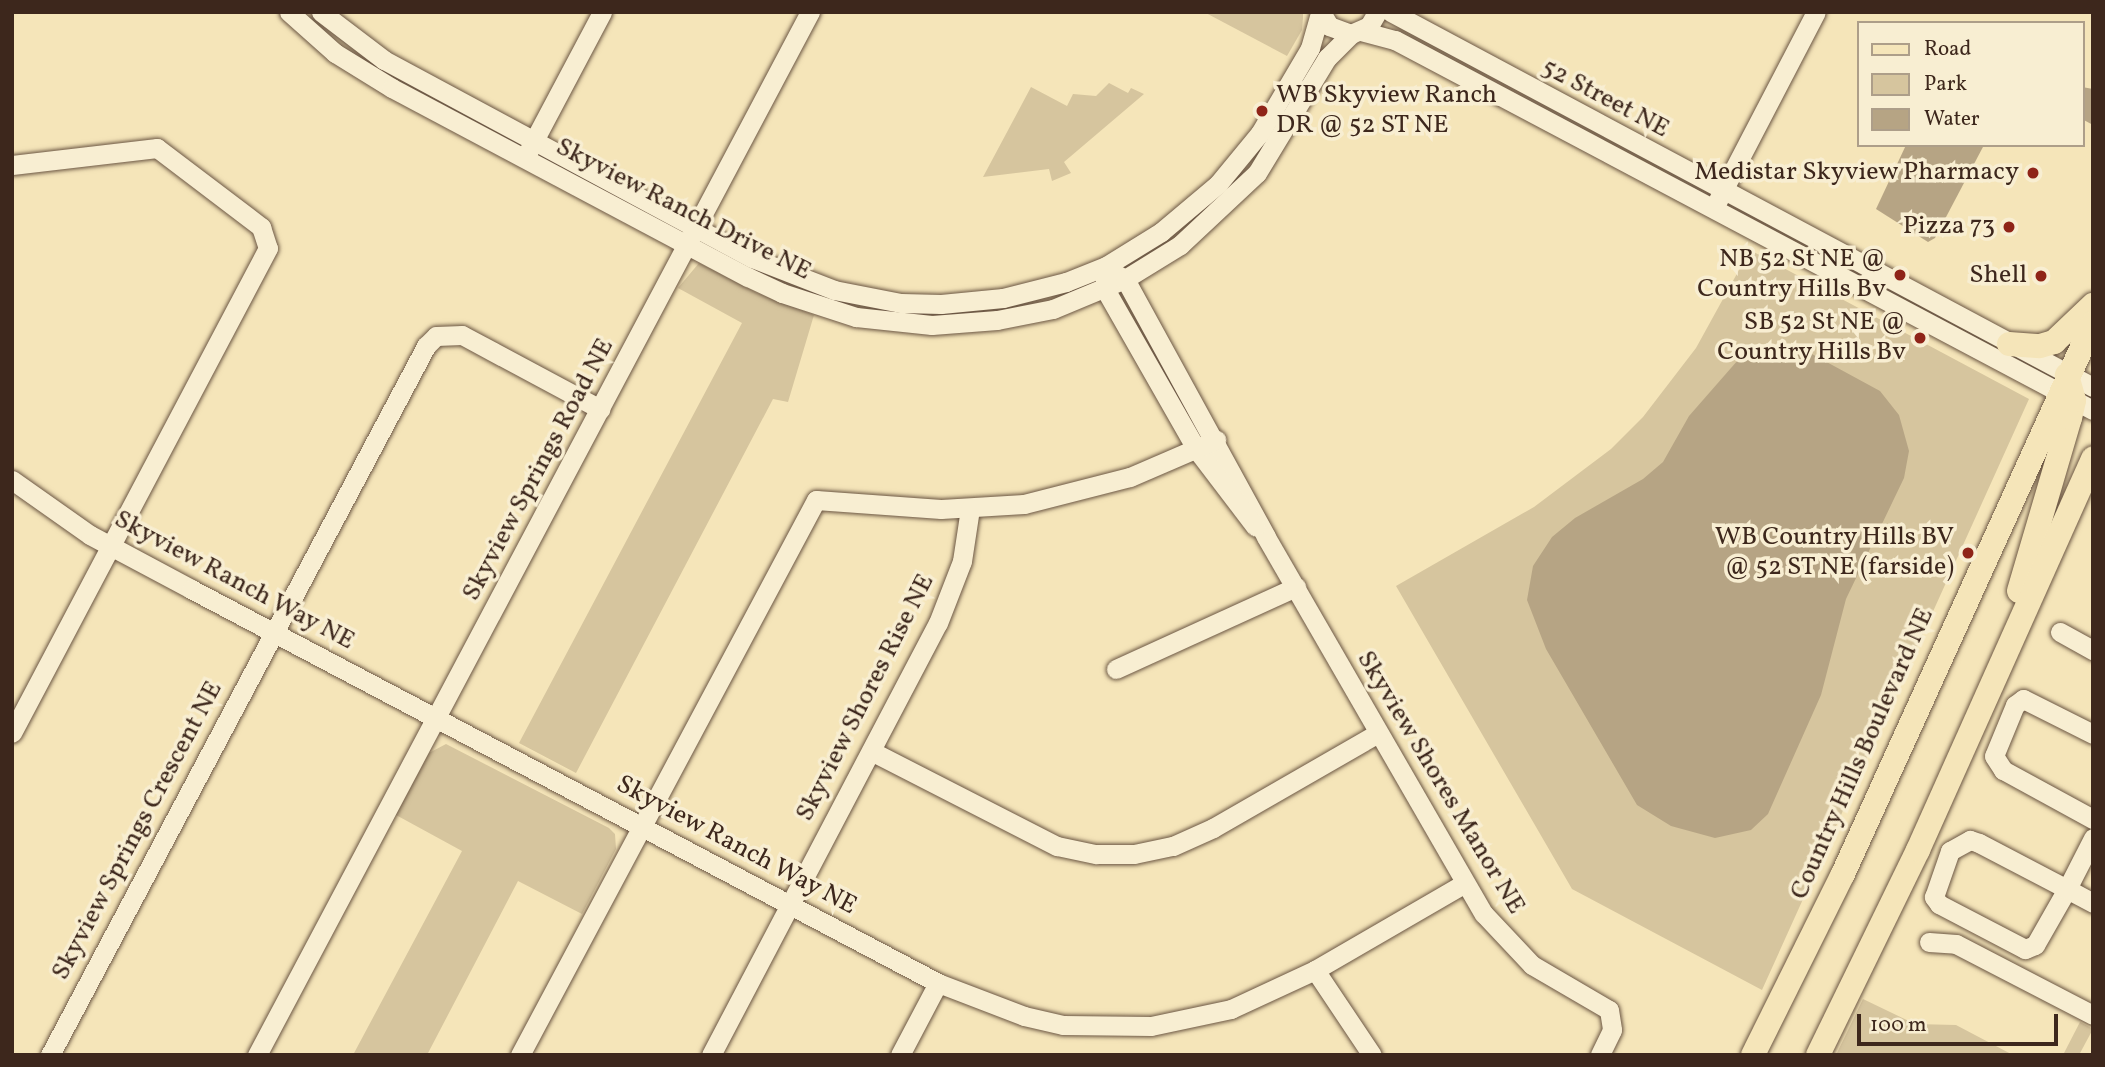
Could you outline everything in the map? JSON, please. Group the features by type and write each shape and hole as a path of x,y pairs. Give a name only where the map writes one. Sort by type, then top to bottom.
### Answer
{"main road":[{"path":"2009,344 2040,346 2054,342 2093,305"},
{"name":"Country Hills Boulevard NE","path":"1753,1055 2077,393 2093,323"},
{"path":"1993,679 2077,393"},
{"path":"1818,1055 1918,850 2093,458"},
{"path":"2053,545 2093,483"}],"street":[{"name":"Skyview Ranch Drive NE","path":"289,12 359,70 687,246 782,293 856,317 905,324 964,324 1026,316 1105,289 1180,245 1234,199 1276,148 1332,50 1377,12"},
{"name":"Skyview Ranch Drive NE","path":"321,12 384,60 697,228 789,274 834,290 901,303 1003,298 1106,266 1196,205 1241,159 1310,48 1320,12"},
{"path":"524,160 602,12"},
{"name":"Skyview Springs Road NE","path":"436,718 810,12"},
{"name":"52 Street NE","path":"1320,12 1329,26 1386,36 2009,344 2077,393"},
{"name":"52 Street NE","path":"1391,12 1718,200 2077,393"},
{"path":"1718,200 1816,12"},
{"path":"12,165 157,148 268,236 261,266 12,733"},
{"path":"1105,289 1106,266"},
{"name":"Skyview Shores Manor NE","path":"1106,266 1125,279 1216,440 1266,537 1378,733 1465,883 1503,940 1532,965 1609,1010 1612,1030 1600,1055"},
{"name":"Skyview Shores Manor NE","path":"1105,289 1197,450 1266,537"},
{"name":"Skyview Springs Crescent NE","path":"50,1055 426,346 436,336 461,335 600,409"},
{"path":"520,1055 809,506 825,497 886,507 970,509 1024,503 1094,489 1197,450 1216,440"},
{"name":"Skyview Ranch Way NE","path":"12,480 112,547 938,983 990,1006 1063,1024 1151,1026 1231,1009 1315,970 1465,883"},
{"name":"Skyview Shores Rise NE","path":"711,1055 952,591 962,561 970,509"},
{"path":"1116,669 1296,587"},
{"path":"2060,632 2093,650"},
{"path":"2093,734 2023,699 2015,705 1994,756 2003,770 2093,819"},
{"path":"257,1055 436,718"},
{"path":"871,751 1057,846 1096,854 1134,854 1173,846 1213,828 1378,733"},
{"path":"2093,838 2067,889 2035,946 2025,949 1939,904 1934,897 1951,852 1970,840 2067,889 2093,903"},
{"path":"1929,942 1956,944 2093,1015"},
{"path":"1315,970 1372,1055"},
{"path":"900,1055 938,983"}],"green space":[{"path":"1204,12 1303,12 1302,30 1287,56"},
{"path":"1109,83 1128,93 1131,88 1144,94 1064,162 1071,173 1052,181 1049,169 983,177 1031,87 1067,106 1073,94 1096,96"},
{"path":"1750,250 2029,399 1762,990 1572,889 1396,586 1534,507 1611,449 1643,417 1696,348"},
{"path":"699,263 757,293 814,315 788,402 773,399 576,773 519,743 742,323 678,288"},
{"path":"446,744 609,828 615,834 616,849 582,914 518,881 427,1055 353,1055 462,851 396,815 429,753"},
{"path":"1863,999 1915,1024 1956,1025 2013,1055 1836,1055"},
{"path":"2080,1022 2093,1029 2079,1055 2063,1055"}],"water":[{"path":"2084,87 2093,89 2093,125 2084,120"},
{"path":"1905,147 1983,147 1935,238 1928,242 1876,209"},
{"path":"1799,347 1880,391 1899,415 1909,451 1904,478 1846,599 1821,695 1768,814 1751,830 1715,838 1671,826 1637,805 1546,649 1527,600 1533,566 1552,537 1575,518 1643,479 1663,462 1689,416 1738,360"}],"place":[{"name":"WB Skyview Ranch DR @ 52 ST NE","path":"1262,111"},
{"name":"Medistar Skyview Pharmacy","path":"2033,173"},
{"name":"Pizza 73","path":"2009,227"},
{"name":"NB 52 St NE @ Country Hills Bv","path":"1900,275"},
{"name":"Shell","path":"2041,276"},
{"name":"SB 52 St NE @ Country Hills Bv","path":"1920,338"},
{"name":"WB Country Hills BV @ 52 ST NE (farside)","path":"1968,553"}]}
